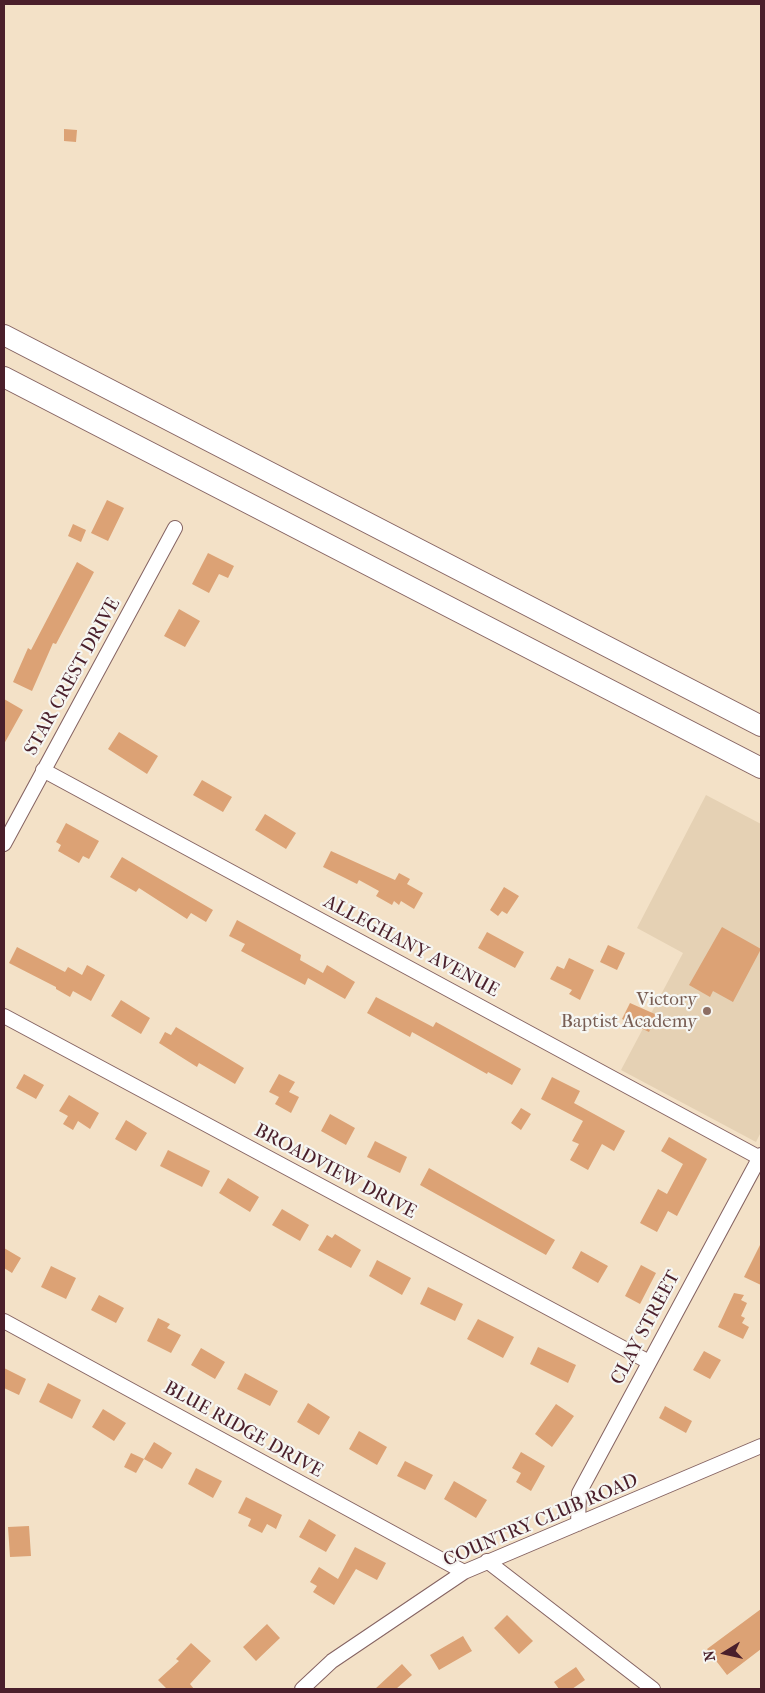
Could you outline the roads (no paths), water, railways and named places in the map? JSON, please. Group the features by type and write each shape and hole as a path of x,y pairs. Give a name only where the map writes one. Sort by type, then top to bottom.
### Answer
{"highway":[{"path":"4,335 761,726"},
{"path":"4,377 761,768"}],"street":[{"name":"STAR CREST DRIVE","path":"4,844 175,528"},
{"name":"ALLEGHANY AVENUE","path":"43,770 760,1156"},
{"name":"BROADVIEW DRIVE","path":"4,1016 649,1362"},
{"name":"CLAY STREET","path":"578,1524 579,1492 760,1156"},
{"name":"BLUE RIDGE DRIVE","path":"4,1321 464,1572"},
{"name":"COUNTRY CLUB ROAD","path":"302,1689 332,1661 464,1572 487,1560 578,1524 761,1446"},
{"path":"487,1560 645,1687"}],"place":[{"name":"Victory Baptist Academy","path":"707,1011"}]}
